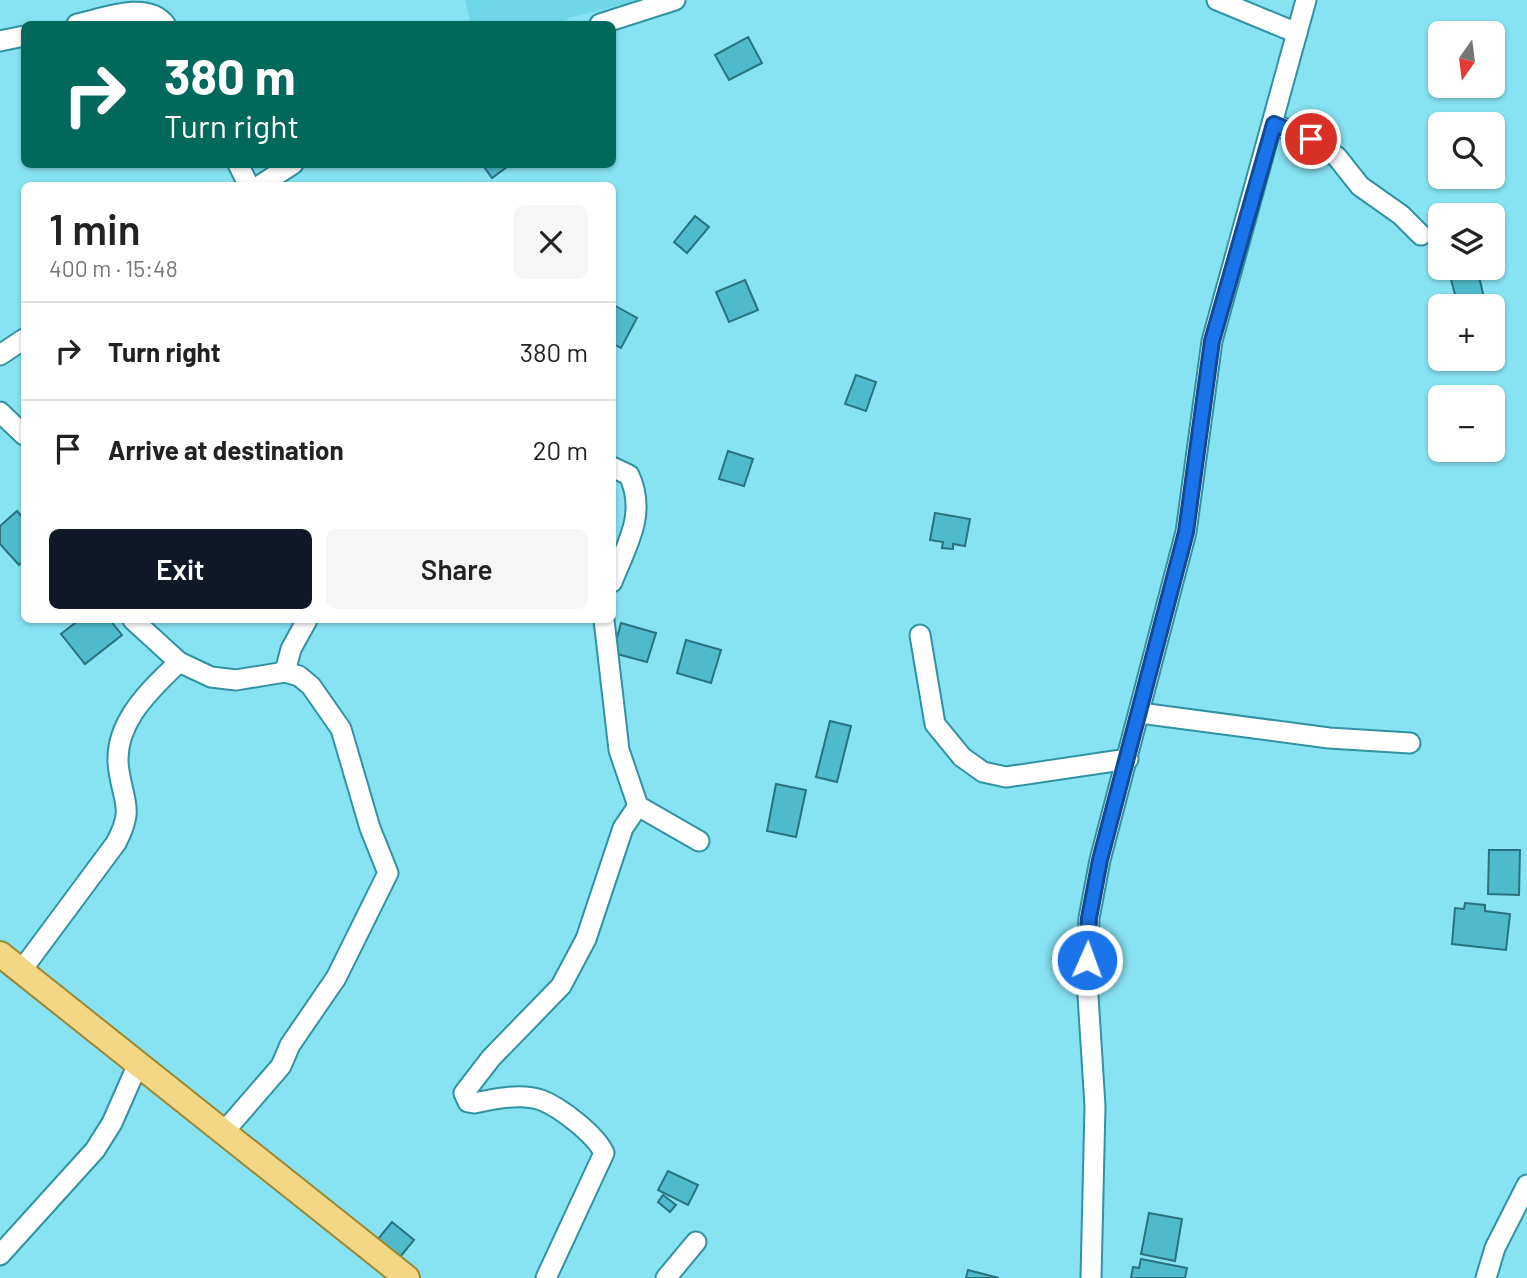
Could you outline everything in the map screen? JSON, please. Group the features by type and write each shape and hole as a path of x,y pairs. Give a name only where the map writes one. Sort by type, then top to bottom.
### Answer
{"main road":[{"path":"0,954 407,1278"}],"street":[{"path":"609,21 675,0"},
{"path":"1217,0 1297,33"},
{"path":"1091,1278 1095,1106 1087,980 1089,918 1100,860 1186,532 1212,341 1274,124 1306,0"},
{"path":"93,21 134,13 151,14 161,21"},
{"path":"0,41 21,37"},
{"path":"1274,124 1311,139 1337,157 1360,186 1401,215 1421,236"},
{"path":"265,182 286,168"},
{"path":"0,355 21,341"},
{"path":"0,412 21,432"},
{"path":"616,469 629,474 638,494 637,511 629,541 616,572"},
{"path":"136,623 179,662 211,677 236,680 285,672 299,676 311,686 341,729 370,828 388,873 336,978 290,1045 281,1066 223,1133"},
{"path":"285,672 291,649 305,623"},
{"path":"604,623 619,750 638,806 699,841"},
{"path":"920,635 935,724 962,757 983,772 1006,777 1128,758"},
{"path":"21,971 116,843 126,825 128,806 118,771 118,748 124,729 153,686 179,662"},
{"path":"1140,713 1329,738 1410,743"},
{"path":"546,1278 599,1170 604,1153 598,1139 540,1100 516,1097 474,1103 468,1102 464,1093 491,1058 561,986 586,939 623,828 638,806"},
{"path":"0,1255 95,1150 112,1123 138,1064"},
{"path":"1486,1278 1496,1248 1526,1190"},
{"path":"666,1278 696,1242"}],"shaded area":[{"path":"465,0 642,0 564,21 470,21"}],"building":[{"path":"748,37 762,63 729,80 715,55"},
{"path":"485,168 506,168 492,178"},
{"path":"695,216 709,227 687,253 674,242"},
{"path":"745,280 758,310 729,322 716,292"},
{"path":"1451,280 1480,280 1483,294 1455,294"},
{"path":"616,306 637,318 621,348 616,345"},
{"path":"856,375 876,382 866,411 845,404"},
{"path":"728,451 753,459 744,486 719,479"},
{"path":"17,511 21,516 19,565 0,544 0,526"},
{"path":"935,513 970,519 965,546 953,544 953,549 942,548 943,542 930,540"},
{"path":"75,623 112,623 122,635 85,664 61,634"},
{"path":"621,623 656,633 647,662 613,653"},
{"path":"686,640 721,650 711,683 677,673"},
{"path":"830,721 851,726 837,782 816,777"},
{"path":"776,784 806,790 796,837 767,831"},
{"path":"1489,850 1520,850 1519,895 1488,894"},
{"path":"1465,903 1485,905 1485,911 1510,914 1506,950 1452,944 1455,908 1464,909"},
{"path":"668,1171 698,1185 688,1205 658,1190"},
{"path":"663,1195 676,1205 670,1212 658,1202"},
{"path":"1149,1213 1182,1219 1175,1261 1141,1254"},
{"path":"392,1222 414,1240 400,1257 378,1239"},
{"path":"1141,1259 1187,1268 1185,1278 1131,1278 1133,1267 1139,1268"},
{"path":"968,1270 999,1278 966,1278"}],"route":[{"path":"1087,960 1089,918 1100,860 1186,532 1196,442 1212,341 1274,124 1311,139"}]}
